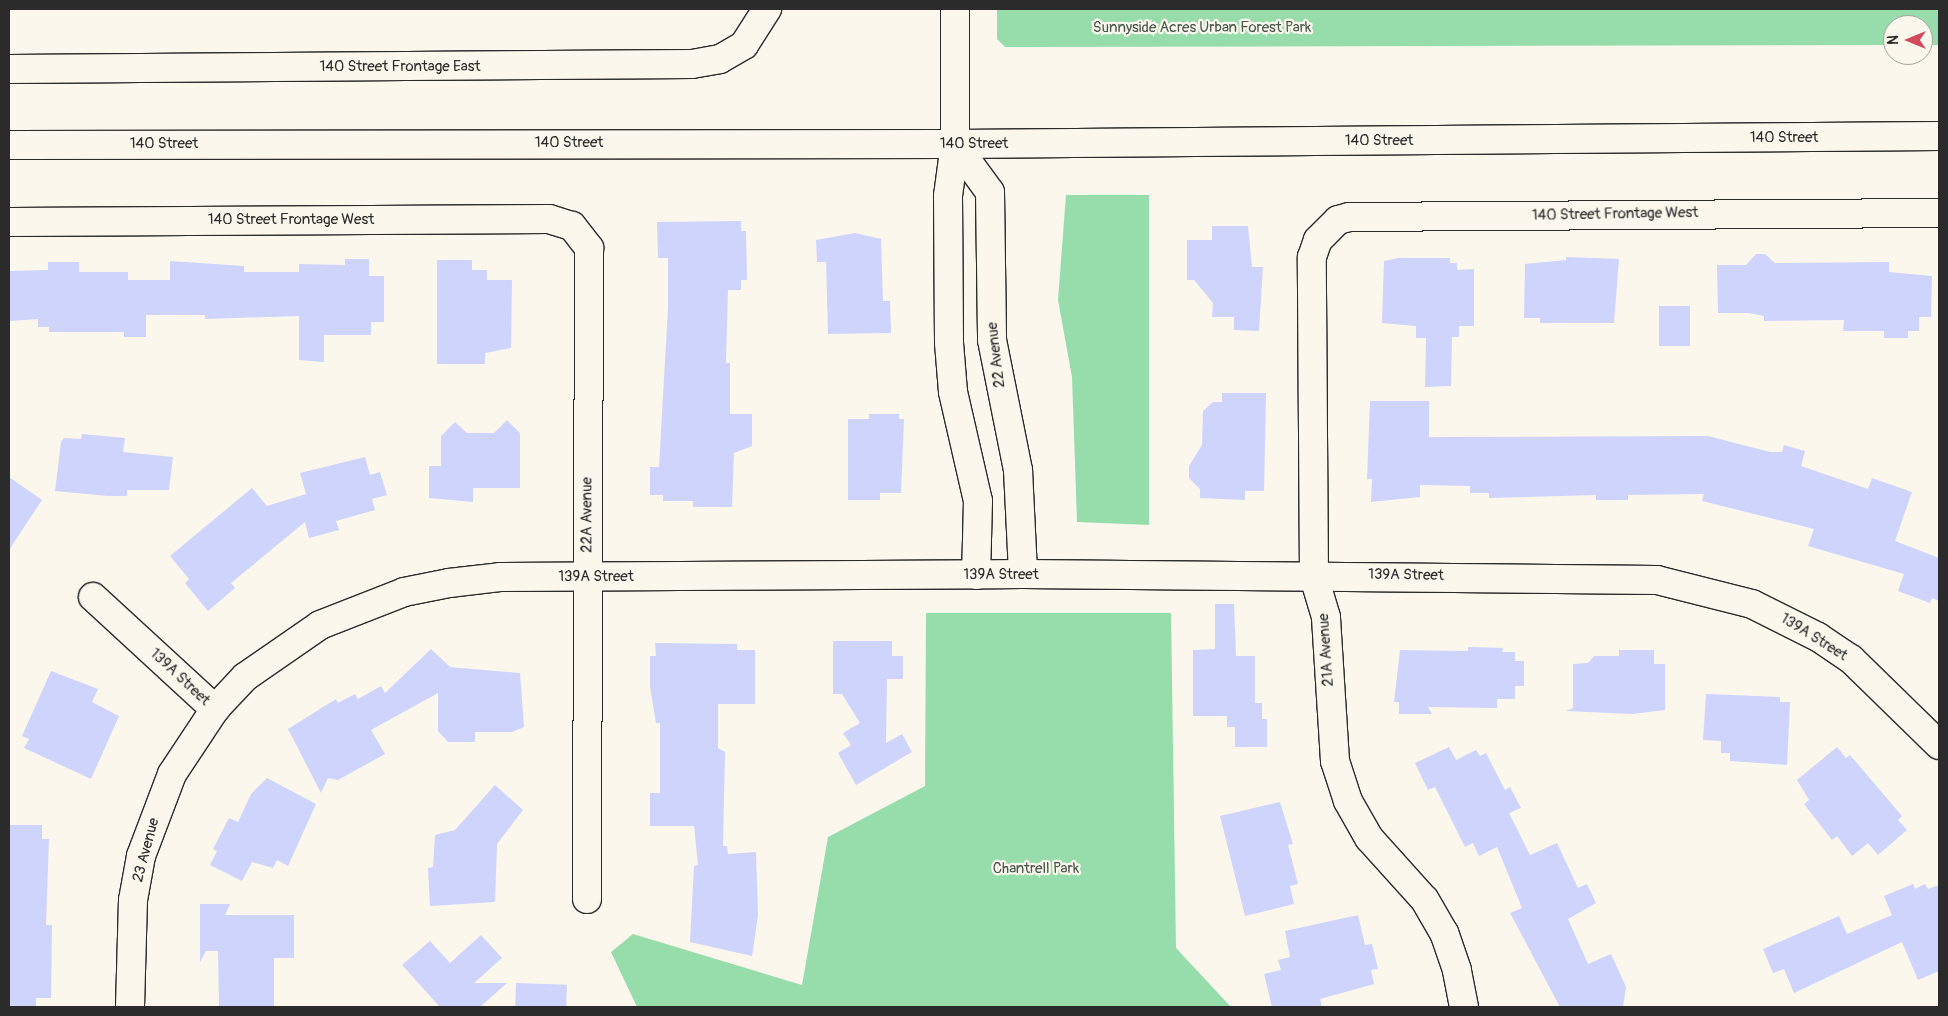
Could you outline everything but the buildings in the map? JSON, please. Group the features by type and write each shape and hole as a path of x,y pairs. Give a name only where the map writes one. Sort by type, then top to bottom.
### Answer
{"street":[{"name":"140 Street Frontage East","path":"9,69 692,64 720,59 744,45 767,9"},
{"path":"955,9 955,144 948,196 949,344 954,392 978,501 976,574"},
{"name":"140 Street","path":"9,145 955,144 1939,136"},
{"name":"22 Avenue","path":"955,144 990,192 992,340 1018,470 1023,574"},
{"name":"140 Street Frontage West","path":"1312,256 1328,227 1349,218 1939,213"},
{"name":"140 Street Frontage West","path":"9,222 548,219 572,226"},
{"name":"22A Avenue","path":"572,226 589,248 587,899"},
{"name":"21A Avenue","path":"1312,256 1314,577 1326,617 1335,761 1348,801 1369,838 1424,900 1444,933 1464,1007"},
{"path":"949,344 992,340"},
{"name":"139A Street","path":"93,597 214,709 281,649 361,606 449,583 500,577 1023,574 1622,578 1723,594 1779,615 1851,659 1939,743"},
{"name":"23 Avenue","path":"130,1007 134,900 141,856 172,774 214,709"}],"green space":[{"name":"Sunnyside Acres Urban Forest Park","path":"997,9 1939,9 1939,45 1933,45 1933,15 1883,15 1883,45 1005,47 997,39"},
{"path":"1066,195 1149,195 1149,525 1077,522 1072,377 1058,300"},
{"name":"Chantrell Park","path":"926,613 1171,613 1176,948 1231,1007 637,1007 611,952 633,934 802,985 828,837 925,786"}]}
